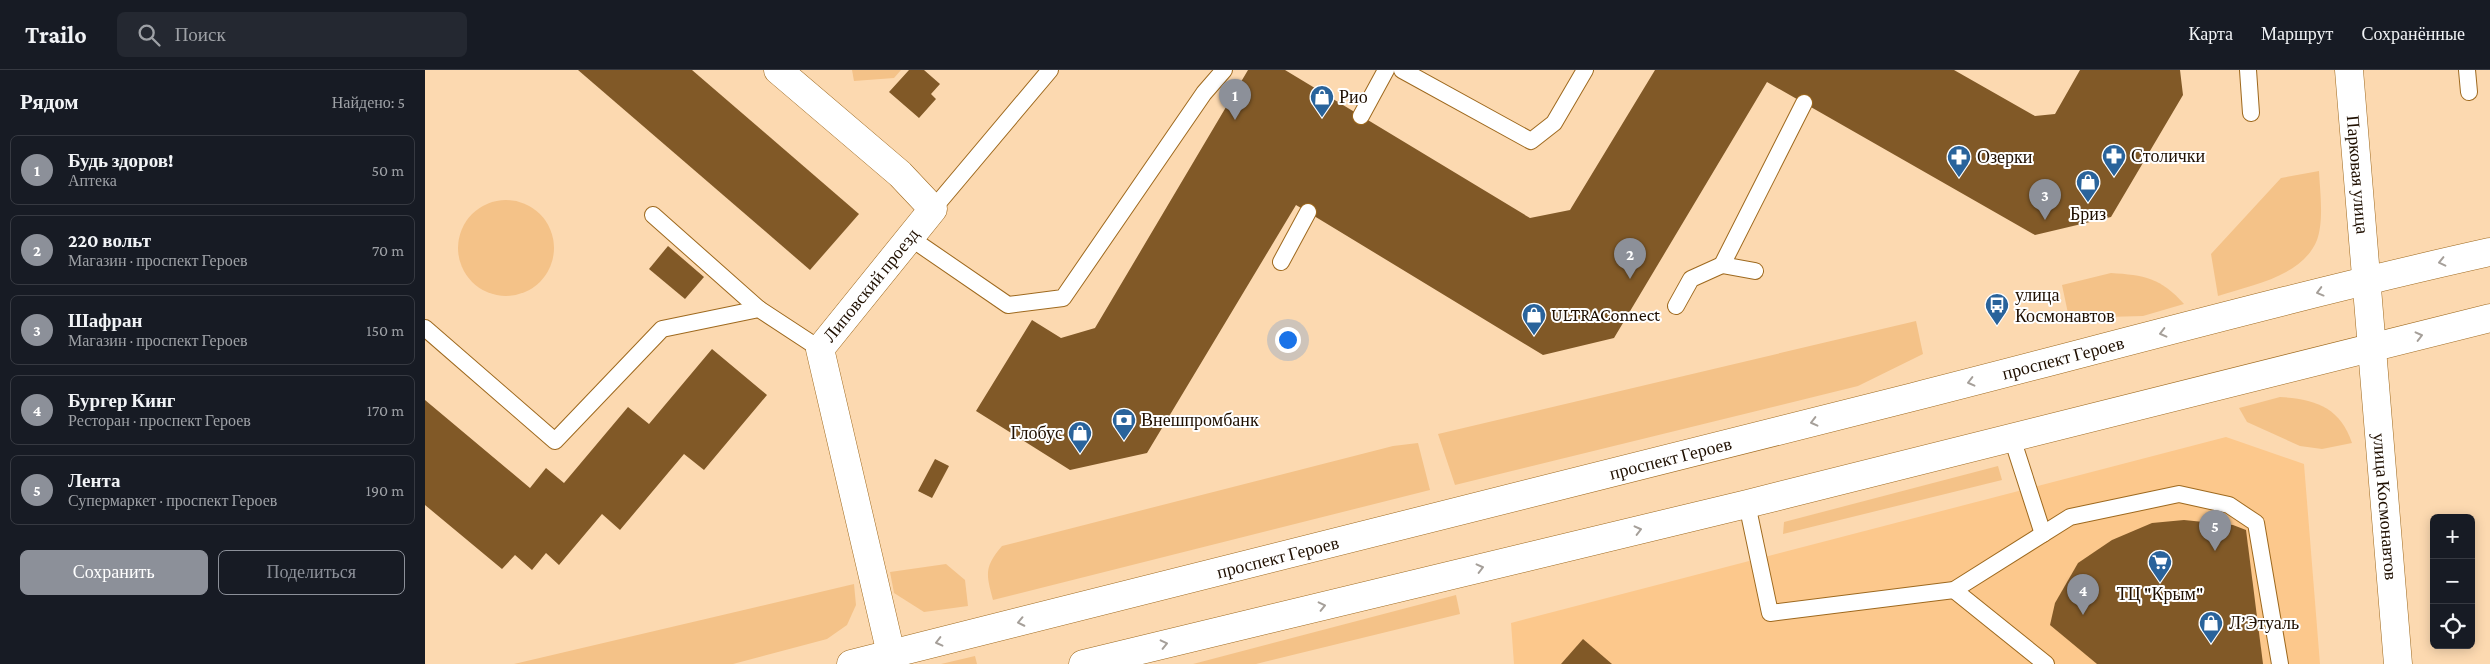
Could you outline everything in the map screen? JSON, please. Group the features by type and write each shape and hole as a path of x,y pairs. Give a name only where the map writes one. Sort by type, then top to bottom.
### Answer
{"main road":[{"path":"778,70 900,174 933,209"},
{"name":"Парковая улица","path":"2349,70 2372,348"},
{"name":"Липовский проезд","path":"891,654 820,349 909,236 933,209"},
{"name":"проспект Героев","path":"851,664 1055,615 1990,378 2367,279 2490,252"},
{"path":"1083,664 1139,657 2490,318"},
{"name":"улица Космонавтов","path":"2372,348 2398,664"}],"lane":[{"path":"933,209 1050,70"},
{"path":"909,236 1008,305 1063,298 1204,93 1224,70"},
{"path":"1361,116 1386,70"},
{"path":"1402,70 1481,116 1531,141 1554,123 1585,70"},
{"path":"2248,70 2251,113"},
{"path":"2467,70 2469,92"},
{"path":"1721,265 1804,103"},
{"path":"1281,262 1308,212"},
{"path":"653,215 759,309 820,349"},
{"path":"1676,306 1691,278 1721,265 1755,271"},
{"path":"425,328 555,441 662,329 759,309"},
{"path":"2012,438 2043,534"},
{"path":"1747,504 1770,613 1954,590 2069,517 2179,494 2229,505 2256,523 2280,664"},
{"path":"1954,590 2046,664"}],"shaded area":[{"path":"852,70 901,70 894,78 854,81"},
{"path":"2319,171 2320,224 2317,240 2310,253 2300,263 2274,278 2218,296 2211,254 2281,178"},
{"path":"506,200 524,204 540,214 550,230 554,248 550,266 540,282 524,292 506,296 488,292 472,282 462,266 458,248 462,230 472,214 488,204"},
{"path":"2111,273 2143,277 2159,283 2168,288 2184,304 2143,316 2069,318 2062,285"},
{"path":"1916,321 1923,354 1858,386 1455,485 1438,434"},
{"path":"2280,397 2304,400 2325,407 2341,421 2352,443 2322,449 2300,446 2247,422 2239,408"},
{"path":"2226,437 2304,464 2320,664 1514,664 1511,623"},
{"path":"1418,443 1430,490 993,600 988,577 989,565 1002,546 1393,446"},
{"path":"1998,466 2002,480 1783,534 1784,522"},
{"path":"946,564 965,580 968,606 924,612 894,593 890,572"},
{"path":"854,584 856,605 847,625 827,639 733,664 514,664"},
{"path":"1456,595 1460,614 1256,664 1193,664"},
{"path":"975,656 977,664 941,664"}],"building":[{"path":"578,70 692,70 859,214 810,270"},
{"path":"909,70 924,70 940,84 931,94 936,99 919,118 889,92"},
{"path":"1248,70 1285,70 1530,218 1570,210 1655,70 1954,70 2035,116 2055,114 2080,70 2180,70 2183,95 2111,217 2035,235 1767,82 1614,338 1543,355 1296,205 1147,453 1070,470 976,411 1032,320 1061,338 1095,328"},
{"path":"668,246 704,277 685,299 649,269"},
{"path":"712,349 767,395 704,470 684,454 620,530 602,514 559,565 546,553 532,570 515,555 502,569 425,505 425,400 530,488 546,468 564,483 628,407 649,424"},
{"path":"935,459 949,466 932,498 918,491"},
{"name":"ТЦ \"Крым\"","path":"2184,520 2233,525 2246,530 2263,664 2097,664 2050,625 2055,603 2078,563 2112,540 2152,523"},
{"path":"1583,639 1612,664 1561,664"}],"place":[{"name":"Рио","path":"1322,118"},
{"name":"Будь здоров!","path":"1235,120"},
{"name":"Столички","path":"2114,177"},
{"name":"Озерки","path":"1959,178"},
{"name":"Бриз","path":"2088,203"},
{"name":"Шафран","path":"2045,220"},
{"name":"220 вольт","path":"1630,279"},
{"name":"улица Космонавтов","path":"1997,326"},
{"name":"ULTRAConnect","path":"1534,336"},
{"name":"Внешпромбанк","path":"1124,441"},
{"name":"Глобус","path":"1080,454"},
{"name":"Лента","path":"2215,551"},
{"name":"ТЦ \"Крым\"","path":"2160,583"},
{"name":"Бургер Кинг","path":"2083,615"},
{"name":"Л’Этуаль","path":"2211,644"}]}
